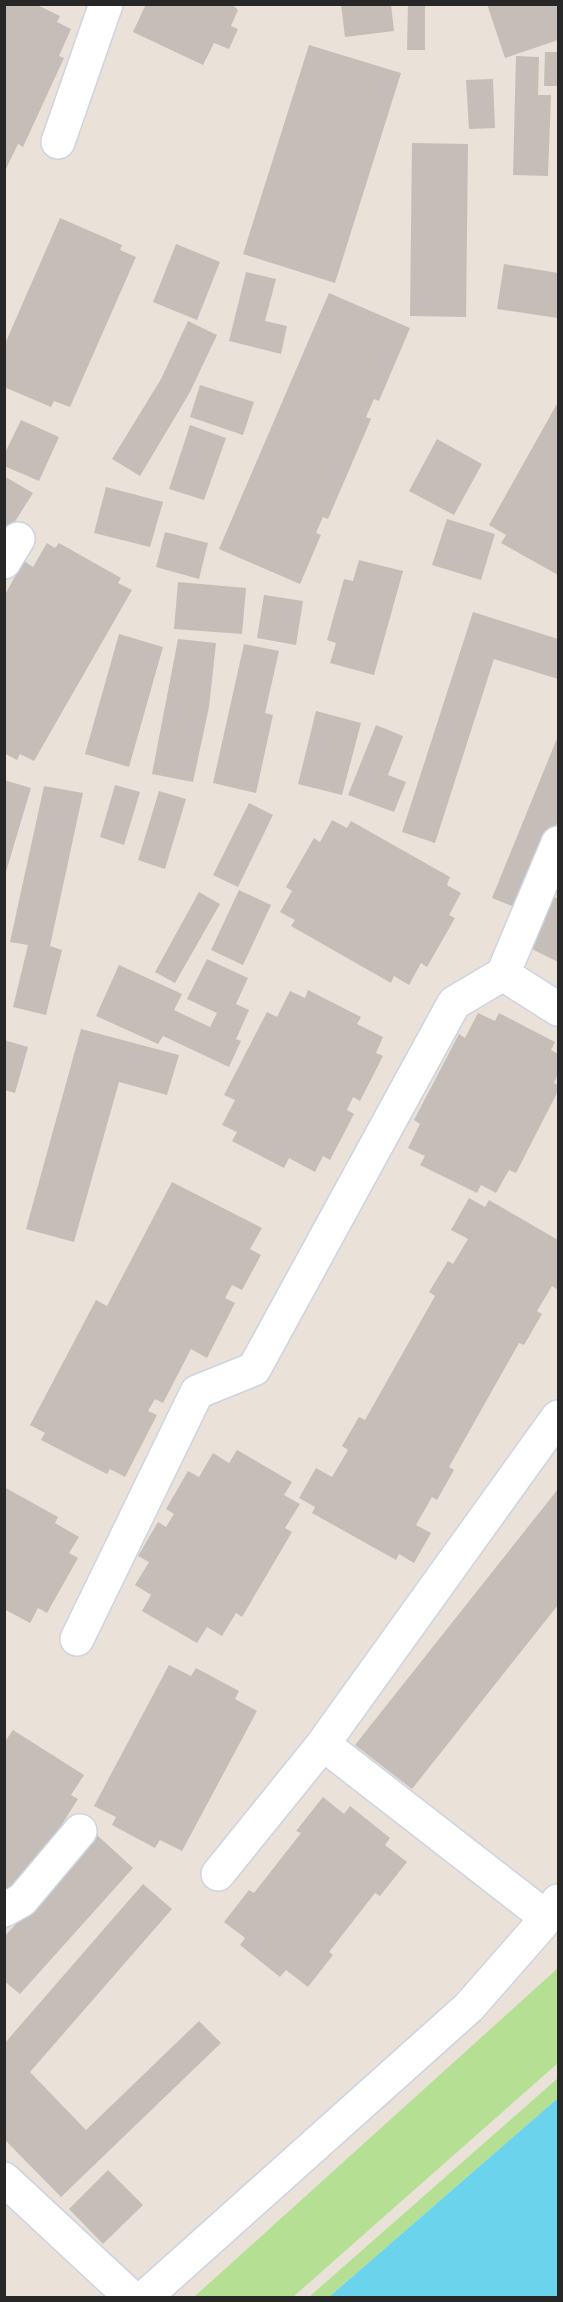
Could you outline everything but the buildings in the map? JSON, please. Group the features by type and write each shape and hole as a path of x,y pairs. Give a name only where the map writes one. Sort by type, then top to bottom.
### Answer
{"street":[{"path":"58,142 106,4"},
{"path":"77,1639 197,1392 254,1369 454,1003 503,974 558,843"},
{"path":"503,974 558,1009"},
{"path":"218,1874 323,1744 558,1417"},
{"path":"144,2298 469,2007 553,1910 323,1744"},
{"path":"4,1910 22,1900 80,1831"},
{"path":"4,2179 132,2298"}],"green space":[{"path":"558,1968 558,2063 293,2297 194,2297"},
{"path":"558,2078 558,2098 329,2297 309,2297"}],"water":[{"path":"558,2098 558,2297 329,2297"}]}
